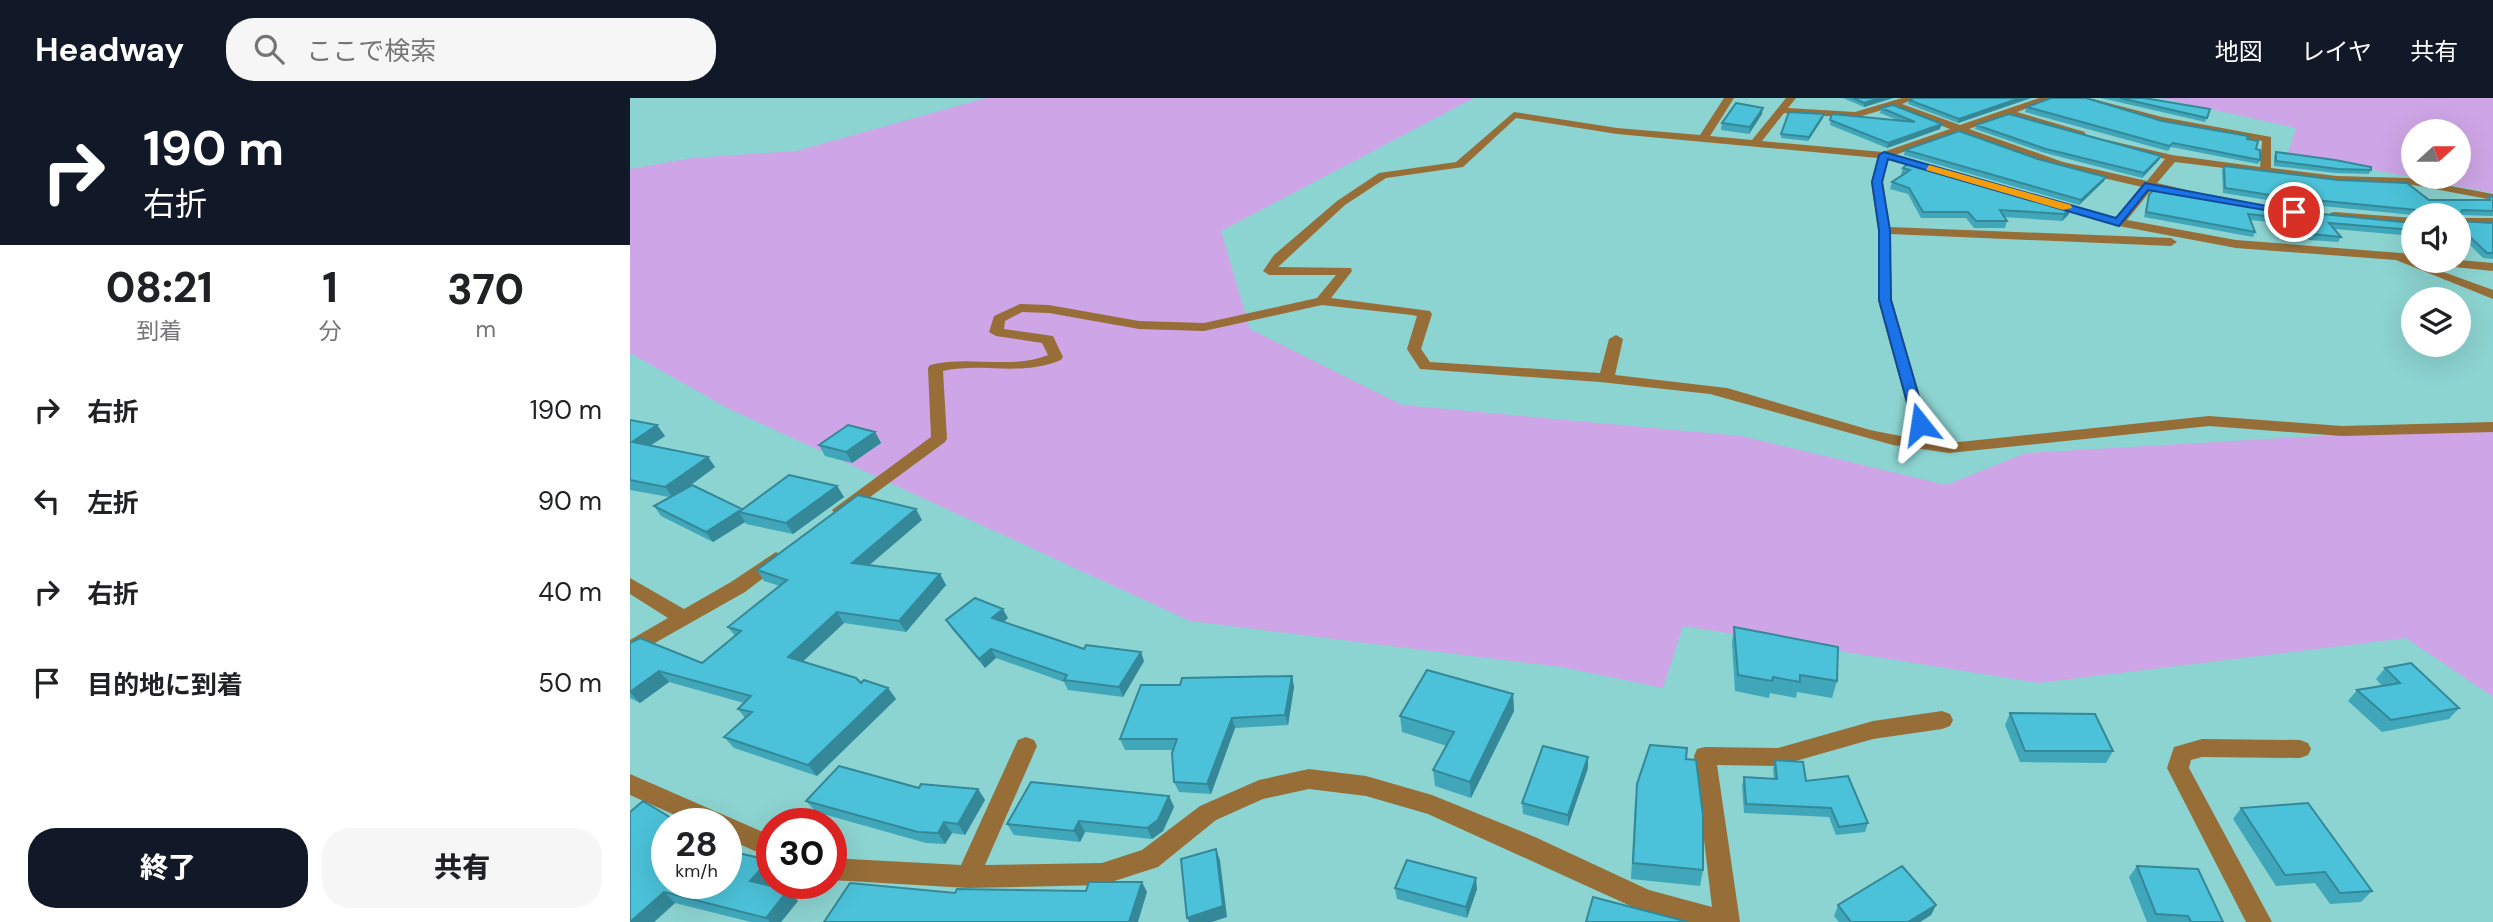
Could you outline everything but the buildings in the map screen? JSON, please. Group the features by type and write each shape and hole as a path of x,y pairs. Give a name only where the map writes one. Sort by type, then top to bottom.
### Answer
{"street":[{"path":"1703,139 1729,98"},
{"path":"1754,144 1791,98"},
{"path":"1782,110 1855,115 1912,98"},
{"path":"1884,155 2048,98"},
{"path":"2078,98 2161,120 2267,139 2265,171"},
{"path":"1892,104 2060,165 2145,186 2227,202"},
{"path":"2010,113 2172,158 2336,179 2409,181 2493,197"},
{"path":"1322,300 1346,271 1269,271 1279,258 1341,203 1383,175 1459,165 1514,115 1703,139 1884,155 1937,170"},
{"path":"1884,155 1877,182 1884,230 1885,300 1926,446"},
{"path":"2119,222 2145,186 2172,158"},
{"path":"2029,197 2119,222 2207,239 2296,251 2401,256"},
{"path":"2320,214 2401,221"},
{"path":"2471,222 2493,222"},
{"path":"1884,230 2190,243 2207,239"},
{"path":"2392,255 2493,295"},
{"path":"2472,265 2493,267"},
{"path":"827,520 939,439 935,368 954,362 1005,368 1040,366 1056,357 1048,339 996,332 999,319 1020,308 1087,314 1139,326 1204,327 1322,300 1425,314 1414,349 1424,366 1607,377 1725,392 1812,415 1900,443 1949,448 2209,421 2342,431 2493,427"},
{"path":"1607,377 1616,339"},
{"path":"630,649 738,587 794,545"},
{"path":"630,586 683,618"},
{"path":"847,870 968,877 1102,874 1149,859 1208,813 1259,790 1309,779 1366,786 1432,805 1528,845 1646,901 1725,922 1705,756 1778,757 1873,730 1942,720"},
{"path":"968,877 1026,746"},
{"path":"2259,922 2178,768 2182,754 2202,748 2300,749"},
{"path":"630,783 684,808"}],"shaded area":[{"path":"986,98 1474,98 1221,231 1250,329 1402,405 1741,436 1946,485 2026,453 2493,426 2493,697 2406,638 2038,683 1683,626 1663,688 1561,667 1190,621 727,408 630,353 630,169 692,158 796,151"},
{"path":"2160,98 2493,98 2493,193 2471,189 2471,119 2401,119 2401,175 2288,153 2296,128"}],"slow traffic":[{"path":"1929,168 2067,208"}],"route":[{"path":"1920,424 1885,300 1884,230 1877,182 1884,155 2119,222 2145,186 2294,212"}]}
